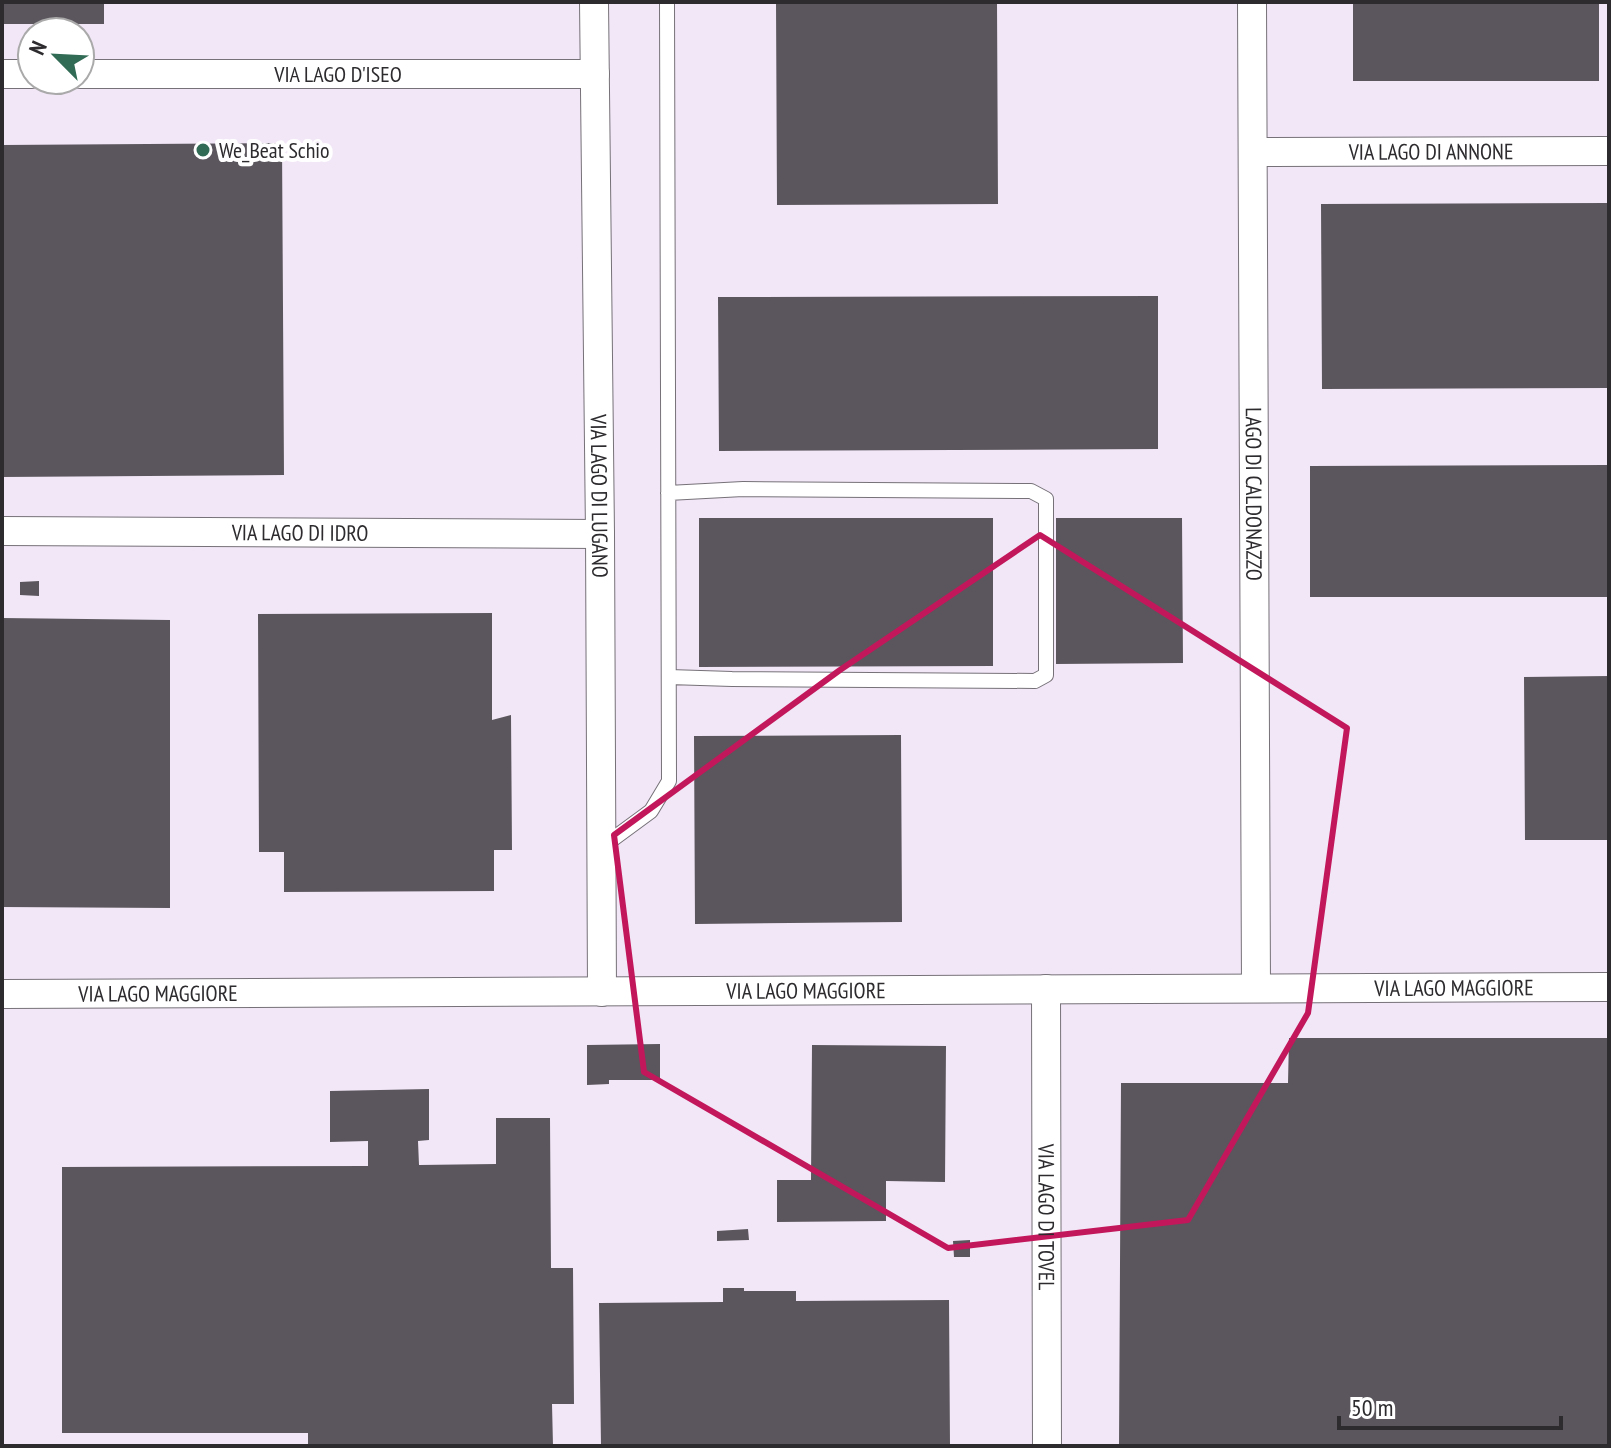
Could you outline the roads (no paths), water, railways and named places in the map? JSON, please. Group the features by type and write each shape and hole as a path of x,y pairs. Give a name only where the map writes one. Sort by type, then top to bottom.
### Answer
{"street":[{"name":"VIA LAGO DI LUGANO","path":"594,2 602,992"},
{"name":"LAGO DI CALDONAZZO","path":"1252,2 1256,987"},
{"name":"VIA LAGO D'ISEO","path":"96,74 595,74"},
{"name":"VIA LAGO DI ANNONE","path":"1253,152 1609,151"},
{"name":"VIA LAGO DI IDRO","path":"2,531 600,534"},
{"name":"VIA LAGO MAGGIORE","path":"2,994 1609,987"},
{"name":"VIA LAGO DI TOVEL","path":"1046,989 1047,1446"}],"lane":[{"path":"601,848 651,811 669,781 667,2"},
{"path":"668,493 743,489 1031,491 1046,499 1046,675 1035,681 669,677"}],"place":[{"name":"We_Beat Schio","path":"203,150"}]}
